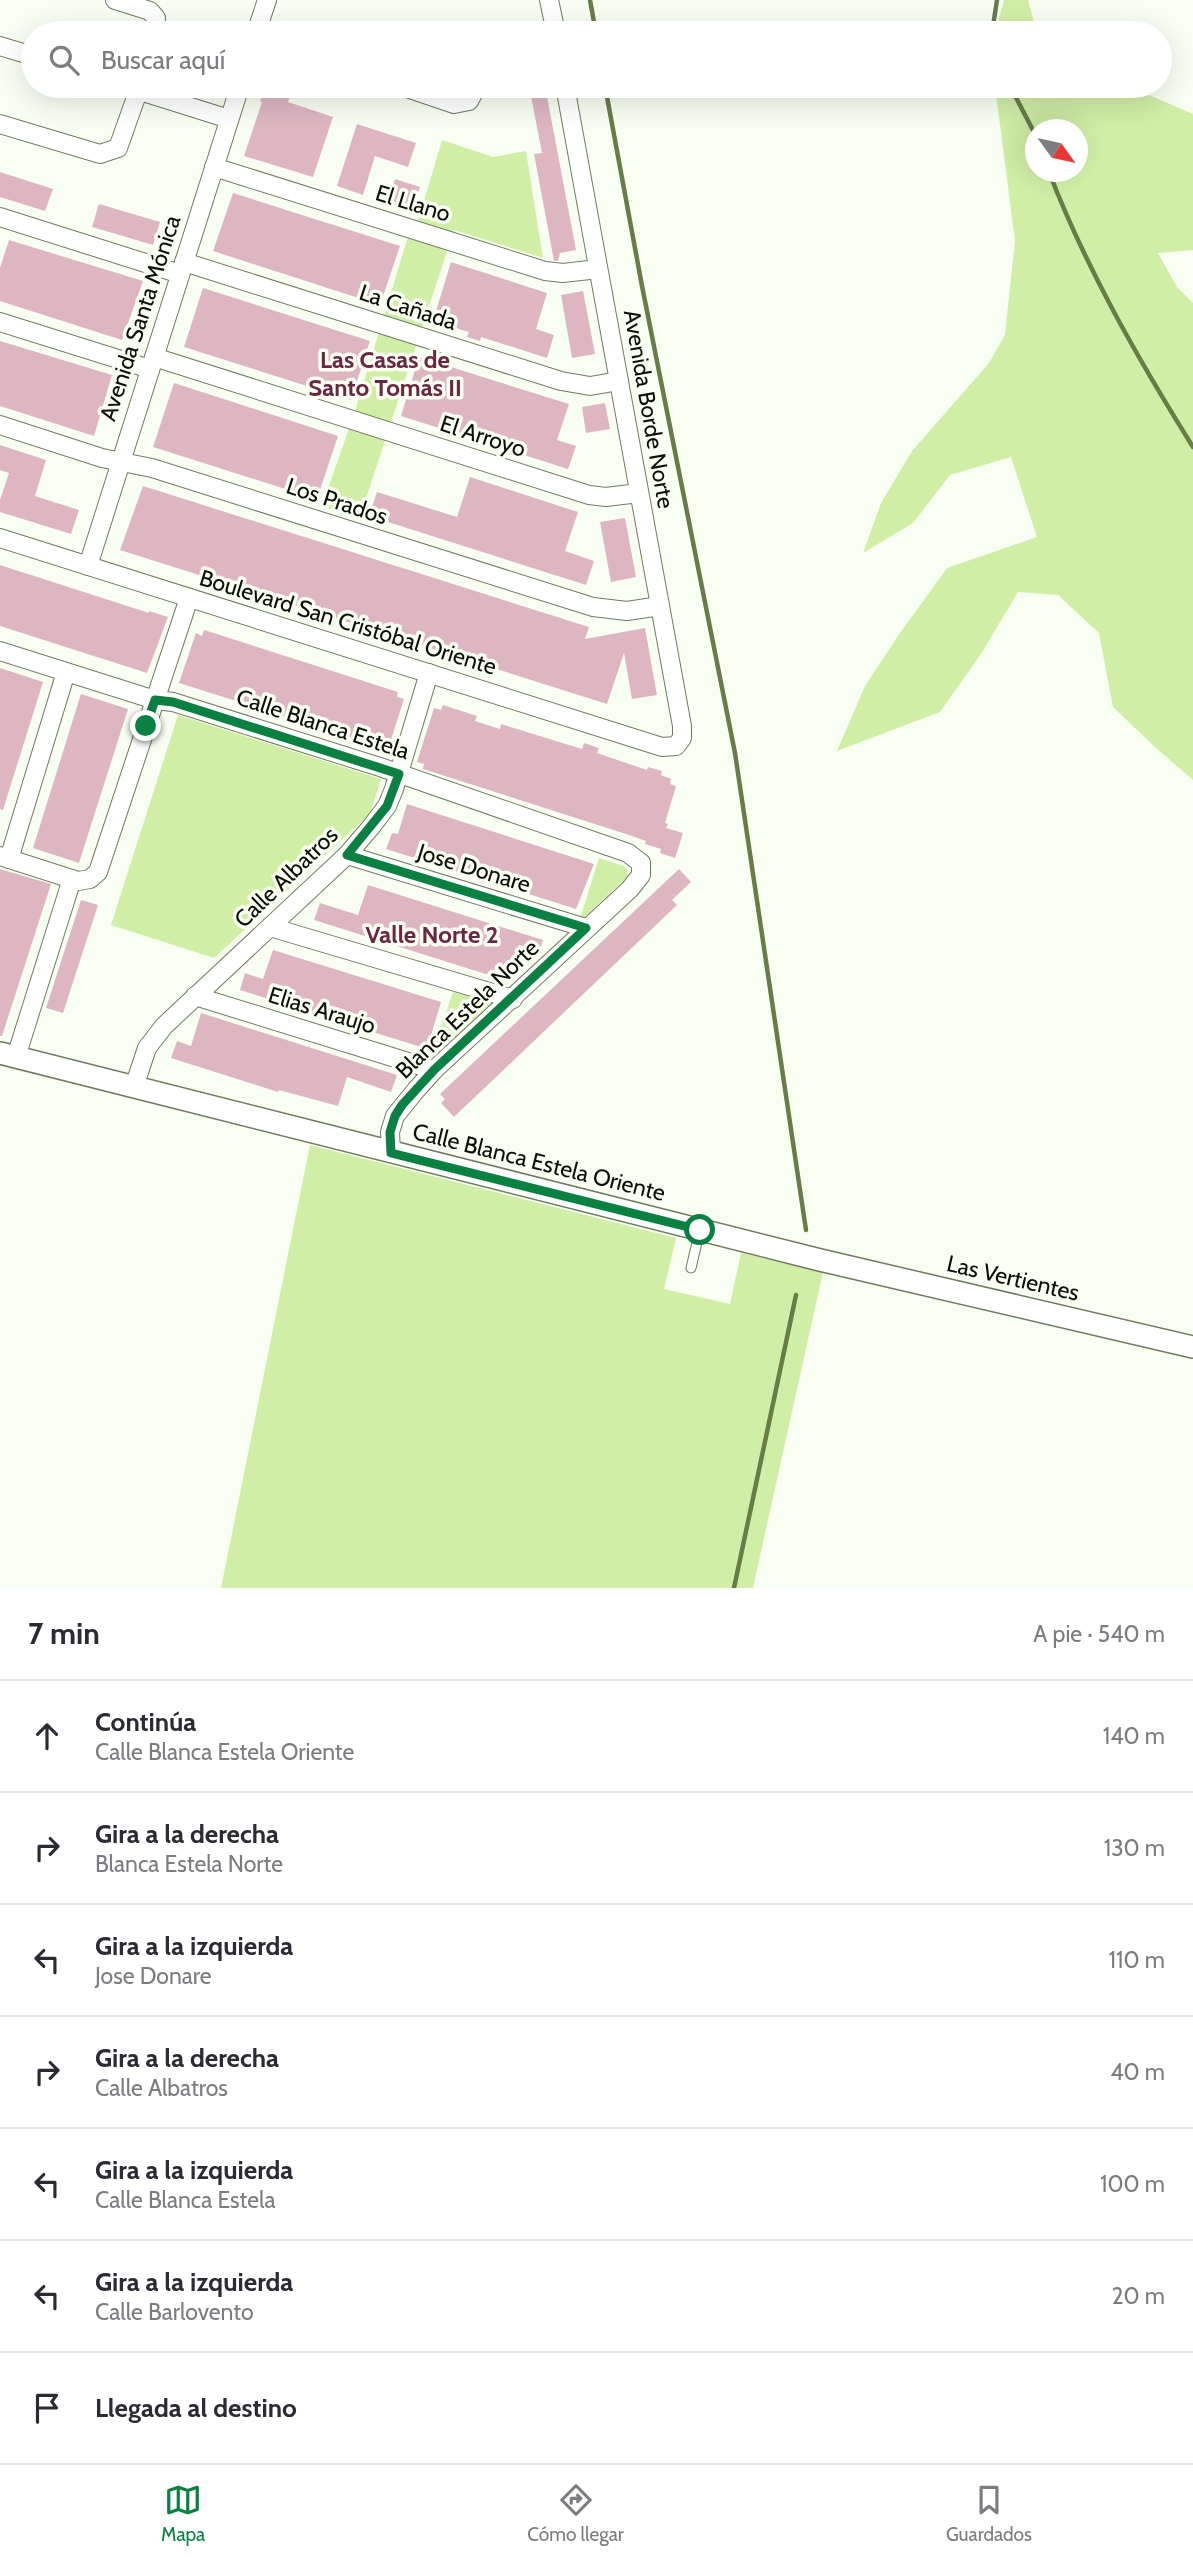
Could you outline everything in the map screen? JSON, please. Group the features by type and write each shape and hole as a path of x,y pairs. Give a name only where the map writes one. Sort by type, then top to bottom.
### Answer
{"street":[{"path":"115,0 150,11 156,21"},
{"path":"260,21 267,0"},
{"path":"550,0 553,21"},
{"path":"0,46 21,52"},
{"path":"0,124 100,154 109,153 118,148 131,98"},
{"path":"167,98 229,119"},
{"name":"Avenida Santa Mónica","path":"88,566 236,98"},
{"path":"436,98 454,104 470,101 471,98"},
{"name":"Avenida Borde Norte","path":"567,98 683,730 680,741"},
{"name":"El Llano","path":"214,167 545,271 563,273 598,269"},
{"name":"La Cañada","path":"0,217 182,268 561,381 590,386 619,381"},
{"name":"El Arroyo","path":"0,322 152,363 589,495 606,497 639,493"},
{"name":"Los Prados","path":"0,425 152,468 593,607 627,611 660,606"},
{"name":"Boulevard San Cristóbal Oriente","path":"0,538 662,747 670,748 680,741"},
{"path":"8,1056 81,879 101,867 189,598"},
{"name":"Calle Blanca Estela","path":"0,651 155,700 173,702 399,774 628,853"},
{"path":"66,672 4,857 81,879"},
{"name":"Calle Albatros","path":"134,1087 147,1048 164,1026 347,855 387,806 429,673"},
{"name":"Blanca Estela Norte","path":"391,1153 390,1132 395,1116 434,1070 630,889 641,875 641,863 628,853"},
{"name":"Jose Donare","path":"347,855 586,928"},
{"path":"270,927 513,999"},
{"name":"Elias Araujo","path":"195,996 434,1070"},
{"name":"Calle Blanca Estela Oriente","path":"8,1056 820,1260"},
{"name":"Las Vertientes","path":"820,1260 1193,1347"}],"lane":[{"path":"691,1268 700,1230"}],"green space":[{"path":"1004,0 1028,0 1034,21 998,21"},
{"path":"997,98 1156,98 1193,114 1193,250 1158,253 1177,287 1193,303 1193,780 1113,707 1099,633 1058,595 1018,592 981,654 940,712 837,751 865,686 947,568 1037,537 1011,457 950,475 913,523 863,553 881,503 912,451 989,363 1005,335 1015,241"},
{"path":"442,140 493,157 526,151 543,258 454,230 359,520 322,506 356,408 407,240 419,218"},
{"path":"178,715 381,779 370,814 214,958 111,925"},
{"path":"599,858 626,867 628,876 579,922"},
{"path":"453,992 493,1003 430,1061"},
{"path":"310,1145 676,1238 664,1289 730,1304 741,1253 823,1272 753,1588 221,1588"}],"building":[{"path":"261,98 289,98 288,102 333,117 313,177 244,156 262,102"},
{"path":"531,98 547,98 576,250 560,253 558,261 554,261 534,154 542,153"},
{"path":"357,124 416,143 408,167 375,156 363,195 337,186"},
{"path":"0,172 53,189 45,211 0,197"},
{"path":"395,179 420,187 413,210 387,202"},
{"path":"233,193 400,246 380,305 213,251"},
{"path":"99,204 160,222 153,245 92,227"},
{"path":"9,240 143,281 122,340 0,301 0,268"},
{"path":"451,262 547,293 536,329 554,335 547,358 481,337 480,341 467,337 469,332 433,321"},
{"path":"203,288 370,341 351,400 184,347"},
{"path":"583,291 595,354 572,358 561,295"},
{"path":"0,341 112,375 94,436 0,406"},
{"path":"419,357 569,404 557,440 576,446 568,469 401,416"},
{"path":"174,383 338,436 317,499 153,447"},
{"path":"605,403 610,429 586,433 582,407"},
{"path":"0,445 46,460 35,496 79,510 71,534 0,512 0,500 9,473 0,470"},
{"path":"470,477 578,512 565,551 594,561 586,585 369,516 377,492 457,517"},
{"path":"143,486 589,627 585,639 645,628 657,695 632,699 624,653 607,704 120,550"},
{"path":"625,518 636,577 611,582 600,522"},
{"path":"0,565 168,617 147,673 0,626"},
{"path":"204,630 398,692 397,697 404,699 388,749 179,683 196,633 202,636"},
{"path":"0,668 43,682 3,810 0,809"},
{"path":"81,694 128,709 79,863 33,848"},
{"path":"443,705 477,716 475,721 500,729 501,724 582,749 584,743 599,748 597,753 647,770 648,767 662,771 661,775 671,779 670,784 676,786 665,823 668,824 666,828 683,833 675,858 660,853 661,849 645,844 646,841 423,769 424,764 417,762 434,708 441,710"},
{"path":"407,804 594,864 576,909 386,849 392,833 398,834"},
{"path":"0,869 51,884 2,1036 0,1036"},
{"path":"679,869 691,882 672,900 677,905 454,1117 441,1103 445,1099 440,1094"},
{"path":"368,885 543,940 539,952 519,945 508,981 314,920 320,903 358,915"},
{"path":"81,900 98,905 63,1013 46,1008"},
{"path":"273,950 441,1002 427,1049 240,990 245,973 263,979"},
{"path":"201,1013 397,1075 391,1092 347,1077 338,1106 279,1090 278,1092 171,1058 177,1041 191,1046"}],"waterway":[{"path":"590,0 594,21"},
{"path":"994,21 997,0"},
{"path":"607,98 735,753 806,1230"},
{"path":"1016,98 1027,119"},
{"path":"1053,182 1096,278 1152,380 1193,447"},
{"path":"734,1588 796,1295"}],"district":[{"name":"Las Casas de Santo Tomás II","path":"385,374"},
{"name":"Valle Norte 2","path":"432,935"}],"route":[{"path":"146,726 155,700 173,702 399,774 387,806 347,855 586,928 434,1070 402,1105 390,1132 391,1153 700,1230"}]}
